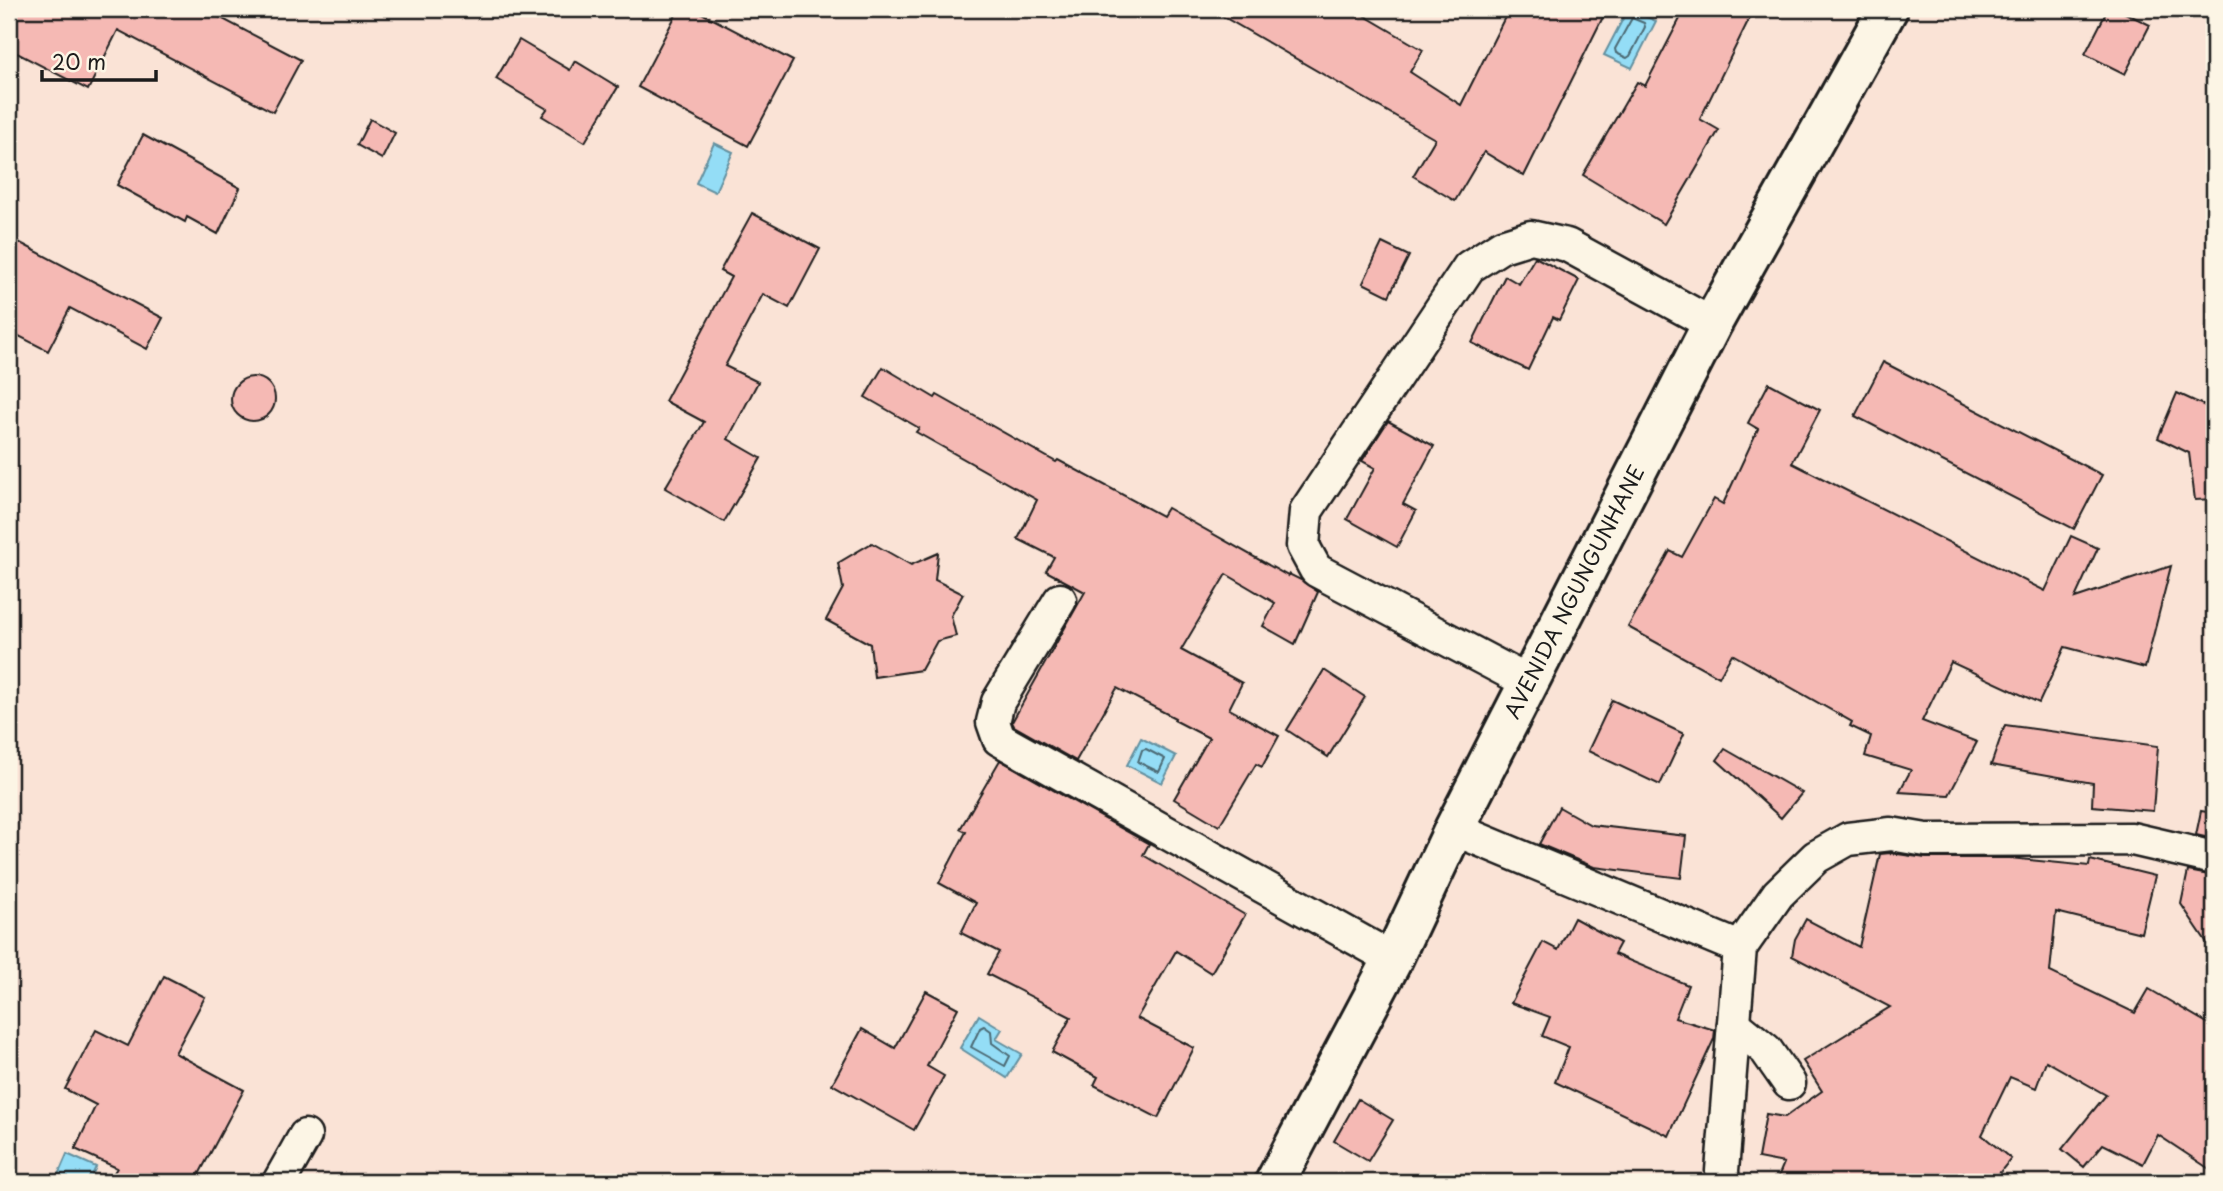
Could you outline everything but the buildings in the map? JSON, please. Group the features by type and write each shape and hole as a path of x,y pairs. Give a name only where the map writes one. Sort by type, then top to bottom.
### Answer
{"street":[{"name":"AVENIDA NGUNGUNHANE","path":"1275,1182 1393,959 1454,829 1712,324 1888,9"},
{"path":"1530,683 1316,570 1303,546 1306,511 1469,267 1502,246 1531,237 1567,245 1712,324"},
{"path":"1059,600 998,702 993,722 999,739 1393,959"},
{"path":"1454,829 1740,948"},
{"path":"1719,1178 1740,948 1778,894 1816,857 1848,839 1891,834 1926,840 2132,839 2214,858"},
{"path":"1734,1024 1766,1050 1789,1083"},
{"path":"279,1182 305,1136"}],"water":[{"path":"1628,9 1656,21 1632,68 1604,55"},
{"path":"714,143 733,152 715,192 696,183"},
{"path":"1141,738 1176,756 1162,783 1127,765"},
{"path":"979,1015 1002,1029 996,1039 1022,1054 1007,1078 960,1048"},
{"path":"67,1154 96,1167 89,1182 55,1182"}]}
